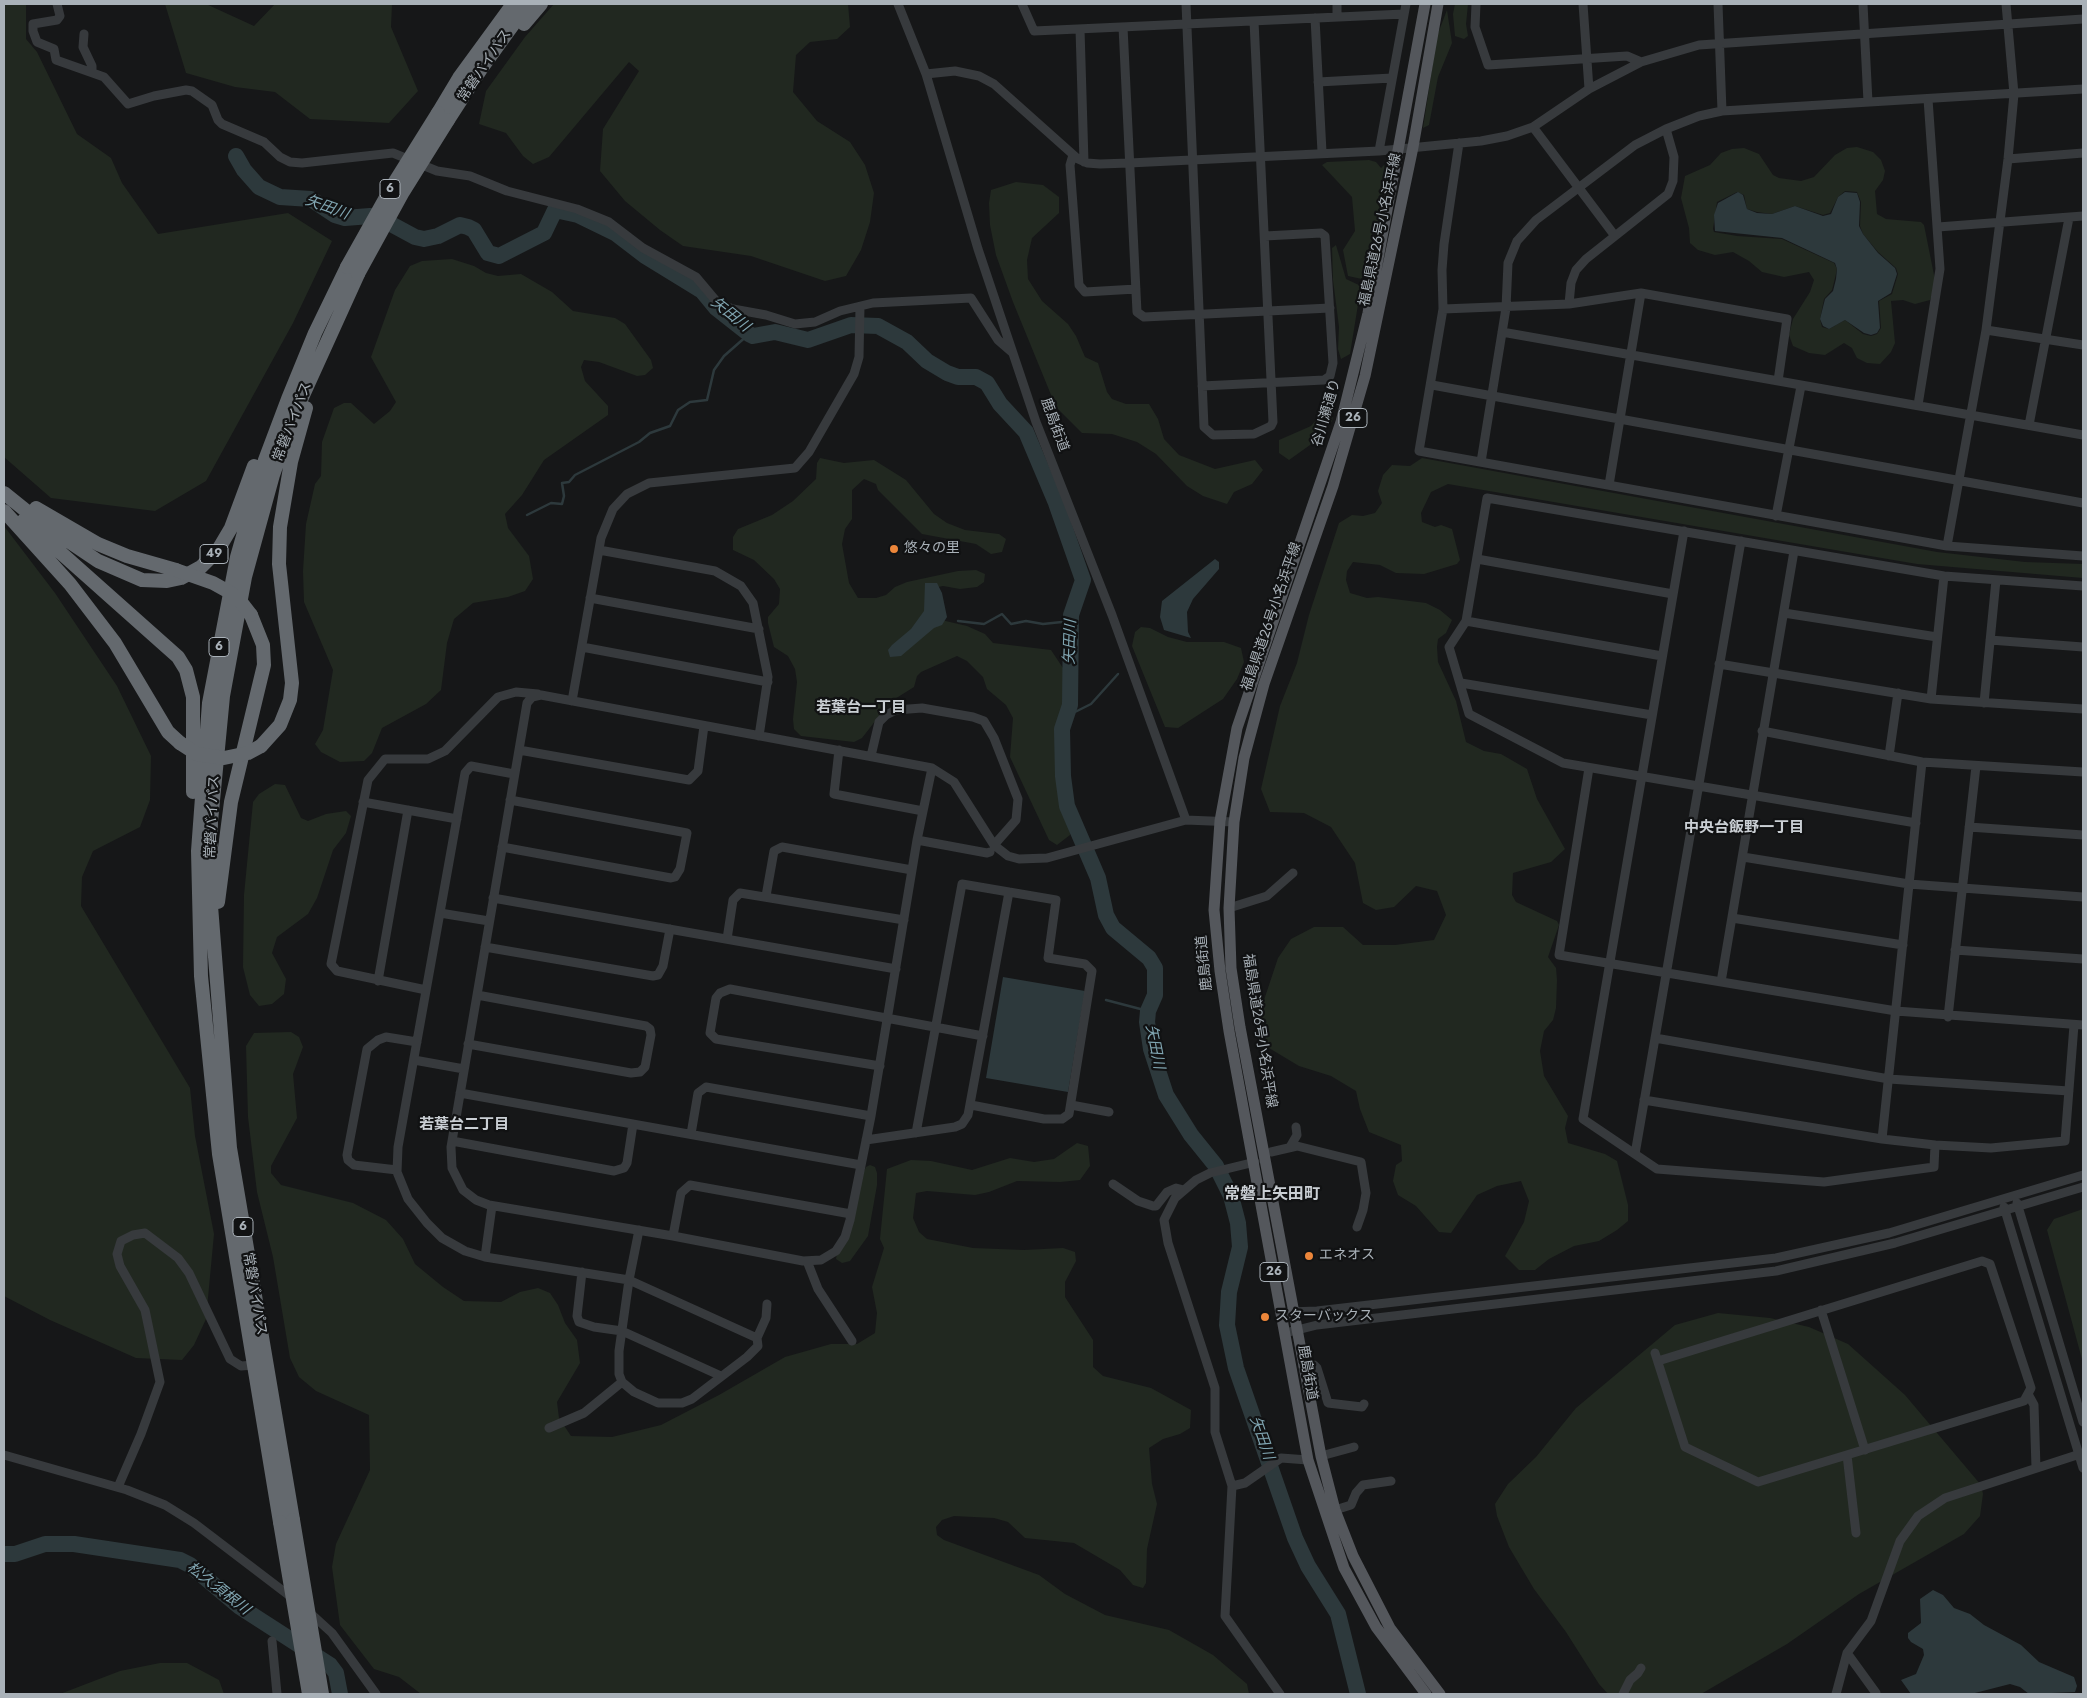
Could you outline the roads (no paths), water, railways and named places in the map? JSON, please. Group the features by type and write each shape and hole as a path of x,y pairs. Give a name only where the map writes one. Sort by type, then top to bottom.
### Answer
{"highway":[{"path":"481,46 501,4"},
{"name":"常磐バイパス","path":"322,1694 254,1364 219,1154 200,976 198,890 207,722 226,606 237,557 265,460 393,184 443,116 481,46 513,4"},
{"name":"常磐バイパス","path":"443,116 458,106 481,69 528,4"},
{"path":"458,106 486,75 500,54 541,4"},
{"path":"4,511 65,578 115,643 168,732 180,743 197,754 224,758 248,753 261,746 280,725 290,700 292,683 281,598 280,527 291,462 322,334"},
{"name":"常磐バイパス","path":"309,1694 286,1521 230,1148 210,893 211,822 223,696 245,577 276,467 322,334"},
{"name":"49","path":"4,493 74,546 98,561 129,576 156,581 181,578 202,567 218,550 231,528 265,441 322,334"},
{"name":"49","path":"4,484 43,514 98,544 127,556 213,583 231,593 251,615 263,646 264,665 231,802 214,932"},
{"path":"4,502 69,562 167,645 186,670 193,697 192,848 198,890"}],"main road":[{"name":"谷川瀬通り","path":"1220,821 1237,728 1341,422 1368,312 1399,149 1400,129 1425,4"},
{"name":"福島県道26号小名浜平線","path":"1438,4 1414,147 1365,376 1333,486 1261,692 1244,758 1234,822 1228,908 1231,968 1287,1312 1298,1331 1321,1456 1335,1510 1353,1556 1390,1628 1440,1694"},
{"name":"鹿島街道","path":"1220,821 1214,910 1220,971 1255,1162 1287,1312 1285,1333 1308,1460 1324,1514 1344,1568 1376,1627 1426,1694"}],"street":[{"path":"57,4 60,18 35,22 32,27 35,38 40,44 54,49 56,60 92,72 109,82 128,104 154,96 186,90 198,94 212,105 218,120 222,124 264,142 280,157 290,162 302,163 393,153 437,171 470,176 507,191 577,209 609,222 643,248 696,277 718,302 733,309 766,315 795,324 806,324 840,311 873,303 971,298 998,340 1013,353"},
{"name":"鹿島街道","path":"898,4 926,74 978,249 1036,422 1112,615 1186,820"},
{"path":"1022,4 1034,31 1404,14"},
{"path":"1186,4 1204,427 1213,435 1254,434 1271,426 1274,422 1254,21"},
{"path":"1336,4 1337,17"},
{"path":"1379,151 1406,4"},
{"path":"1476,4 1475,27 1488,65 1626,56 1640,62"},
{"path":"1583,4 1589,89"},
{"path":"1718,4 1722,111"},
{"path":"1863,4 1868,102"},
{"path":"1947,546 1986,330 2008,159 2014,94 2006,4"},
{"path":"1315,18 1322,152"},
{"path":"926,74 955,71 968,72 994,84 1084,162 1129,163 1193,160 1322,152 1379,151 1507,136 1533,127 1589,89 1640,62 1699,45 2083,19"},
{"path":"1123,27 1136,312 1144,317 1330,308"},
{"path":"1080,29 1084,162"},
{"path":"84,34 83,46 92,66 92,72"},
{"path":"1318,82 1392,78"},
{"path":"1481,462 1506,308 1508,263 1517,241 1536,220 1635,145 1666,129 1699,116 1722,111 2083,89"},
{"path":"1918,405 1940,269 1928,99"},
{"path":"1533,127 1616,236"},
{"path":"1569,304 1571,283 1576,270 1586,259 1668,194 1673,181 1674,157 1666,129"},
{"path":"1459,143 1444,244 1442,270 1444,309 1419,451 1947,546 2083,556"},
{"path":"2008,159 2083,153"},
{"path":"1074,155 1070,165 1080,285 1085,292 1136,289"},
{"path":"1938,228 2083,216"},
{"path":"2030,425 2069,218"},
{"path":"1202,386 1324,380 1330,376 1333,363 1325,236 1321,233 1265,236"},
{"path":"1444,309 1569,304 1641,292 1787,319 1778,381"},
{"path":"1609,485 1641,292"},
{"path":"572,702 599,550 604,528 613,510 627,494 640,486 665,481 795,468 802,461 857,367 860,307"},
{"path":"1986,330 2083,345"},
{"path":"1502,332 2083,435"},
{"path":"1432,385 2083,503"},
{"path":"1776,516 1801,386"},
{"path":"1916,822 1563,763 1469,714 1449,647 1466,621 1487,498 1944,576 2083,586"},
{"path":"1684,531 1583,1119 1657,1169 1824,1182 1934,1167 1935,1145"},
{"path":"1635,1154 1741,541"},
{"path":"599,550 724,574 741,586 750,598 759,629 768,682 759,736"},
{"path":"1721,982 1794,551"},
{"path":"1477,559 1673,594"},
{"path":"1931,698 1944,576"},
{"path":"1984,703 1996,580"},
{"path":"590,598 759,629"},
{"path":"1784,613 1938,638"},
{"path":"1466,621 1662,656"},
{"path":"1990,640 2083,647"},
{"path":"582,647 768,682"},
{"path":"1720,664 1931,698 2083,709"},
{"path":"1461,683 1652,715"},
{"path":"426,990 337,971 331,964 368,780 385,759 428,759 444,751 498,697 516,692 541,695 932,768 954,782 992,848 1008,856 1039,860 1186,820 1234,822"},
{"path":"1889,756 1898,693"},
{"path":"541,695 532,696 527,703 452,1141 451,1163 458,1183 476,1200 492,1206 639,1230 807,1261 821,1260 836,1251 845,1237 851,1214 871,1116 917,840 932,768"},
{"path":"871,756 879,722 886,715 896,710 922,708 973,717 984,721 994,738 1018,799 1016,820 987,853 917,840"},
{"path":"519,750 689,780 698,771 704,726"},
{"path":"1762,731 1922,762 2083,772"},
{"path":"839,750 834,794 923,811"},
{"path":"1882,1139 1922,762"},
{"path":"514,774 471,766 465,773 398,1147 397,1170 408,1199 442,1238 465,1251 485,1257 629,1280 757,1338"},
{"path":"1948,1017 1976,766"},
{"path":"1589,768 1559,955 1896,1011 1948,1017 2079,1025 2069,1091 2065,1141 1991,1148 1935,1145 1882,1139 1644,1100"},
{"path":"502,847 671,878 675,877 680,869 687,833 510,800"},
{"path":"363,802 457,819"},
{"path":"378,981 408,810"},
{"path":"1969,827 2083,835"},
{"path":"766,896 774,851 782,847 912,870"},
{"path":"1743,858 1909,884 2083,897"},
{"path":"1228,908 1266,896 1293,873"},
{"path":"916,1133 962,884 1056,900 1048,958 1085,964 1092,971 1071,1105 1067,1117 1062,1120 1044,1119 971,1105"},
{"path":"866,1140 954,1127 962,1124 971,1105 1009,892"},
{"path":"727,939 734,900 740,893 904,920"},
{"path":"493,898 896,969"},
{"path":"440,912 489,921"},
{"path":"1732,918 1903,946"},
{"path":"485,947 654,976 658,974 663,966 670,929"},
{"path":"1955,950 2083,959"},
{"path":"880,1066 716,1039 710,1033 716,998 720,993 730,989 983,1036"},
{"path":"468,1044 631,1073 640,1072 645,1067 650,1035 650,1029 646,1026 477,995"},
{"path":"397,1170 354,1165 348,1160 347,1155 367,1048 386,1037 417,1042"},
{"path":"1655,1038 1889,1079 2069,1091"},
{"path":"414,1060 464,1068"},
{"path":"691,1134 698,1093 706,1088 871,1116"},
{"path":"460,1093 861,1165"},
{"path":"1071,1105 1109,1112"},
{"path":"452,1141 620,1170 627,1163 633,1124"},
{"path":"1294,1146 1297,1135 1296,1127"},
{"path":"1271,1152 1311,1143"},
{"path":"1294,1146 1361,1162 1364,1176"},
{"path":"1338,1156 1353,1153"},
{"path":"1255,1162 1210,1173 1196,1180 1175,1198 1164,1220 1165,1230 1215,1388 1215,1432 1232,1486 1225,1616 1280,1694"},
{"path":"1357,1227 1365,1204 1365,1164"},
{"path":"1287,1312 1317,1311 1776,1258 1890,1233 2002,1201 2083,1175"},
{"path":"1113,1184 1138,1201 1152,1206 1156,1206 1167,1192 1176,1188 1184,1190"},
{"path":"673,1236 681,1193 690,1185 851,1214"},
{"path":"1285,1333 1317,1325 1776,1271 1895,1243 2006,1212 2083,1187"},
{"path":"2014,1196 2019,1207 2083,1422"},
{"path":"2002,1201 2081,1454 2083,1468"},
{"path":"485,1257 492,1206"},
{"path":"639,1230 629,1280 617,1365 622,1382 634,1392 658,1403 672,1405 692,1399 758,1346 757,1338 766,1318 767,1304"},
{"path":"118,1487 160,1382 145,1310 120,1266 117,1254 121,1241 132,1234 144,1233 178,1258 189,1273 230,1358 242,1366 254,1364"},
{"path":"807,1261 818,1289 852,1341"},
{"path":"1982,1261 1990,1264 2031,1388 2024,1401 1758,1482 1685,1447 1656,1357 1821,1310 1982,1261"},
{"path":"582,1272 578,1316 580,1322 594,1327 622,1331 721,1376"},
{"path":"1821,1310 1865,1450"},
{"path":"1303,1366 1314,1365 1317,1368 1328,1403 1362,1407 1364,1404"},
{"path":"549,1428 584,1414 622,1382"},
{"path":"2028,1394 2034,1405 2036,1468"},
{"path":"1321,1456 1354,1447"},
{"path":"1836,1694 1847,1654 1871,1621 1900,1541 1918,1516 1946,1498 2081,1454"},
{"path":"4,1455 118,1487 165,1505 194,1523 295,1600 332,1633 376,1694"},
{"path":"1847,1455 1856,1533"},
{"path":"1232,1486 1245,1483 1281,1458 1308,1460"},
{"path":"1335,1510 1350,1505 1356,1493 1363,1485 1391,1481"},
{"path":"272,1641 278,1694"},
{"path":"1847,1654 1876,1693"},
{"path":"1623,1694 1630,1680 1638,1673 1640,1668"}],"waterway":[{"name":"矢田川","path":"236,156 244,170 259,187 280,197 311,199 335,215 345,218 378,217 415,237 424,239 438,236 460,225 468,227 474,230 488,253 499,256 544,233 555,210 578,215 615,233 645,256 702,291 716,308 753,336 775,332 808,340 851,325 878,326 907,342 927,361 947,373 958,377 976,377 987,383 1000,404 1026,432 1056,503 1083,580 1071,615 1070,705 1062,729 1063,776 1067,806 1098,878 1106,915 1113,928 1149,958 1155,968 1155,995 1148,1011 1147,1022 1151,1049 1166,1095 1191,1135 1216,1166 1231,1196 1238,1223 1240,1247 1229,1292 1227,1325 1236,1368 1295,1538 1308,1566 1338,1614 1358,1694"},
{"path":"527,515 551,503 562,504 564,496 562,483 569,482 575,475 639,442 650,433 670,426 678,410 690,402 707,400 714,370 724,356 749,334"},
{"path":"958,621 984,624 1002,614 1011,624 1026,621 1043,624 1071,621"},
{"path":"1067,716 1091,704 1118,674"},
{"path":"1106,1000 1148,1011"},
{"name":"松久須根川","path":"4,1554 15,1554 45,1544 74,1544 180,1560 190,1565 240,1607 330,1665 336,1673 340,1694"}],"place":[{"name":"悠々の里","path":"894,549"},
{"name":"エネオス","path":"1309,1256"},
{"name":"スターバックス","path":"1265,1317"}],"district":[{"name":"若葉台一丁目","path":"861,708"},
{"name":"中央台飯野一丁目","path":"1744,828"},
{"name":"若葉台二丁目","path":"464,1125"},
{"name":"常磐上矢田町","path":"1272,1195"}]}
